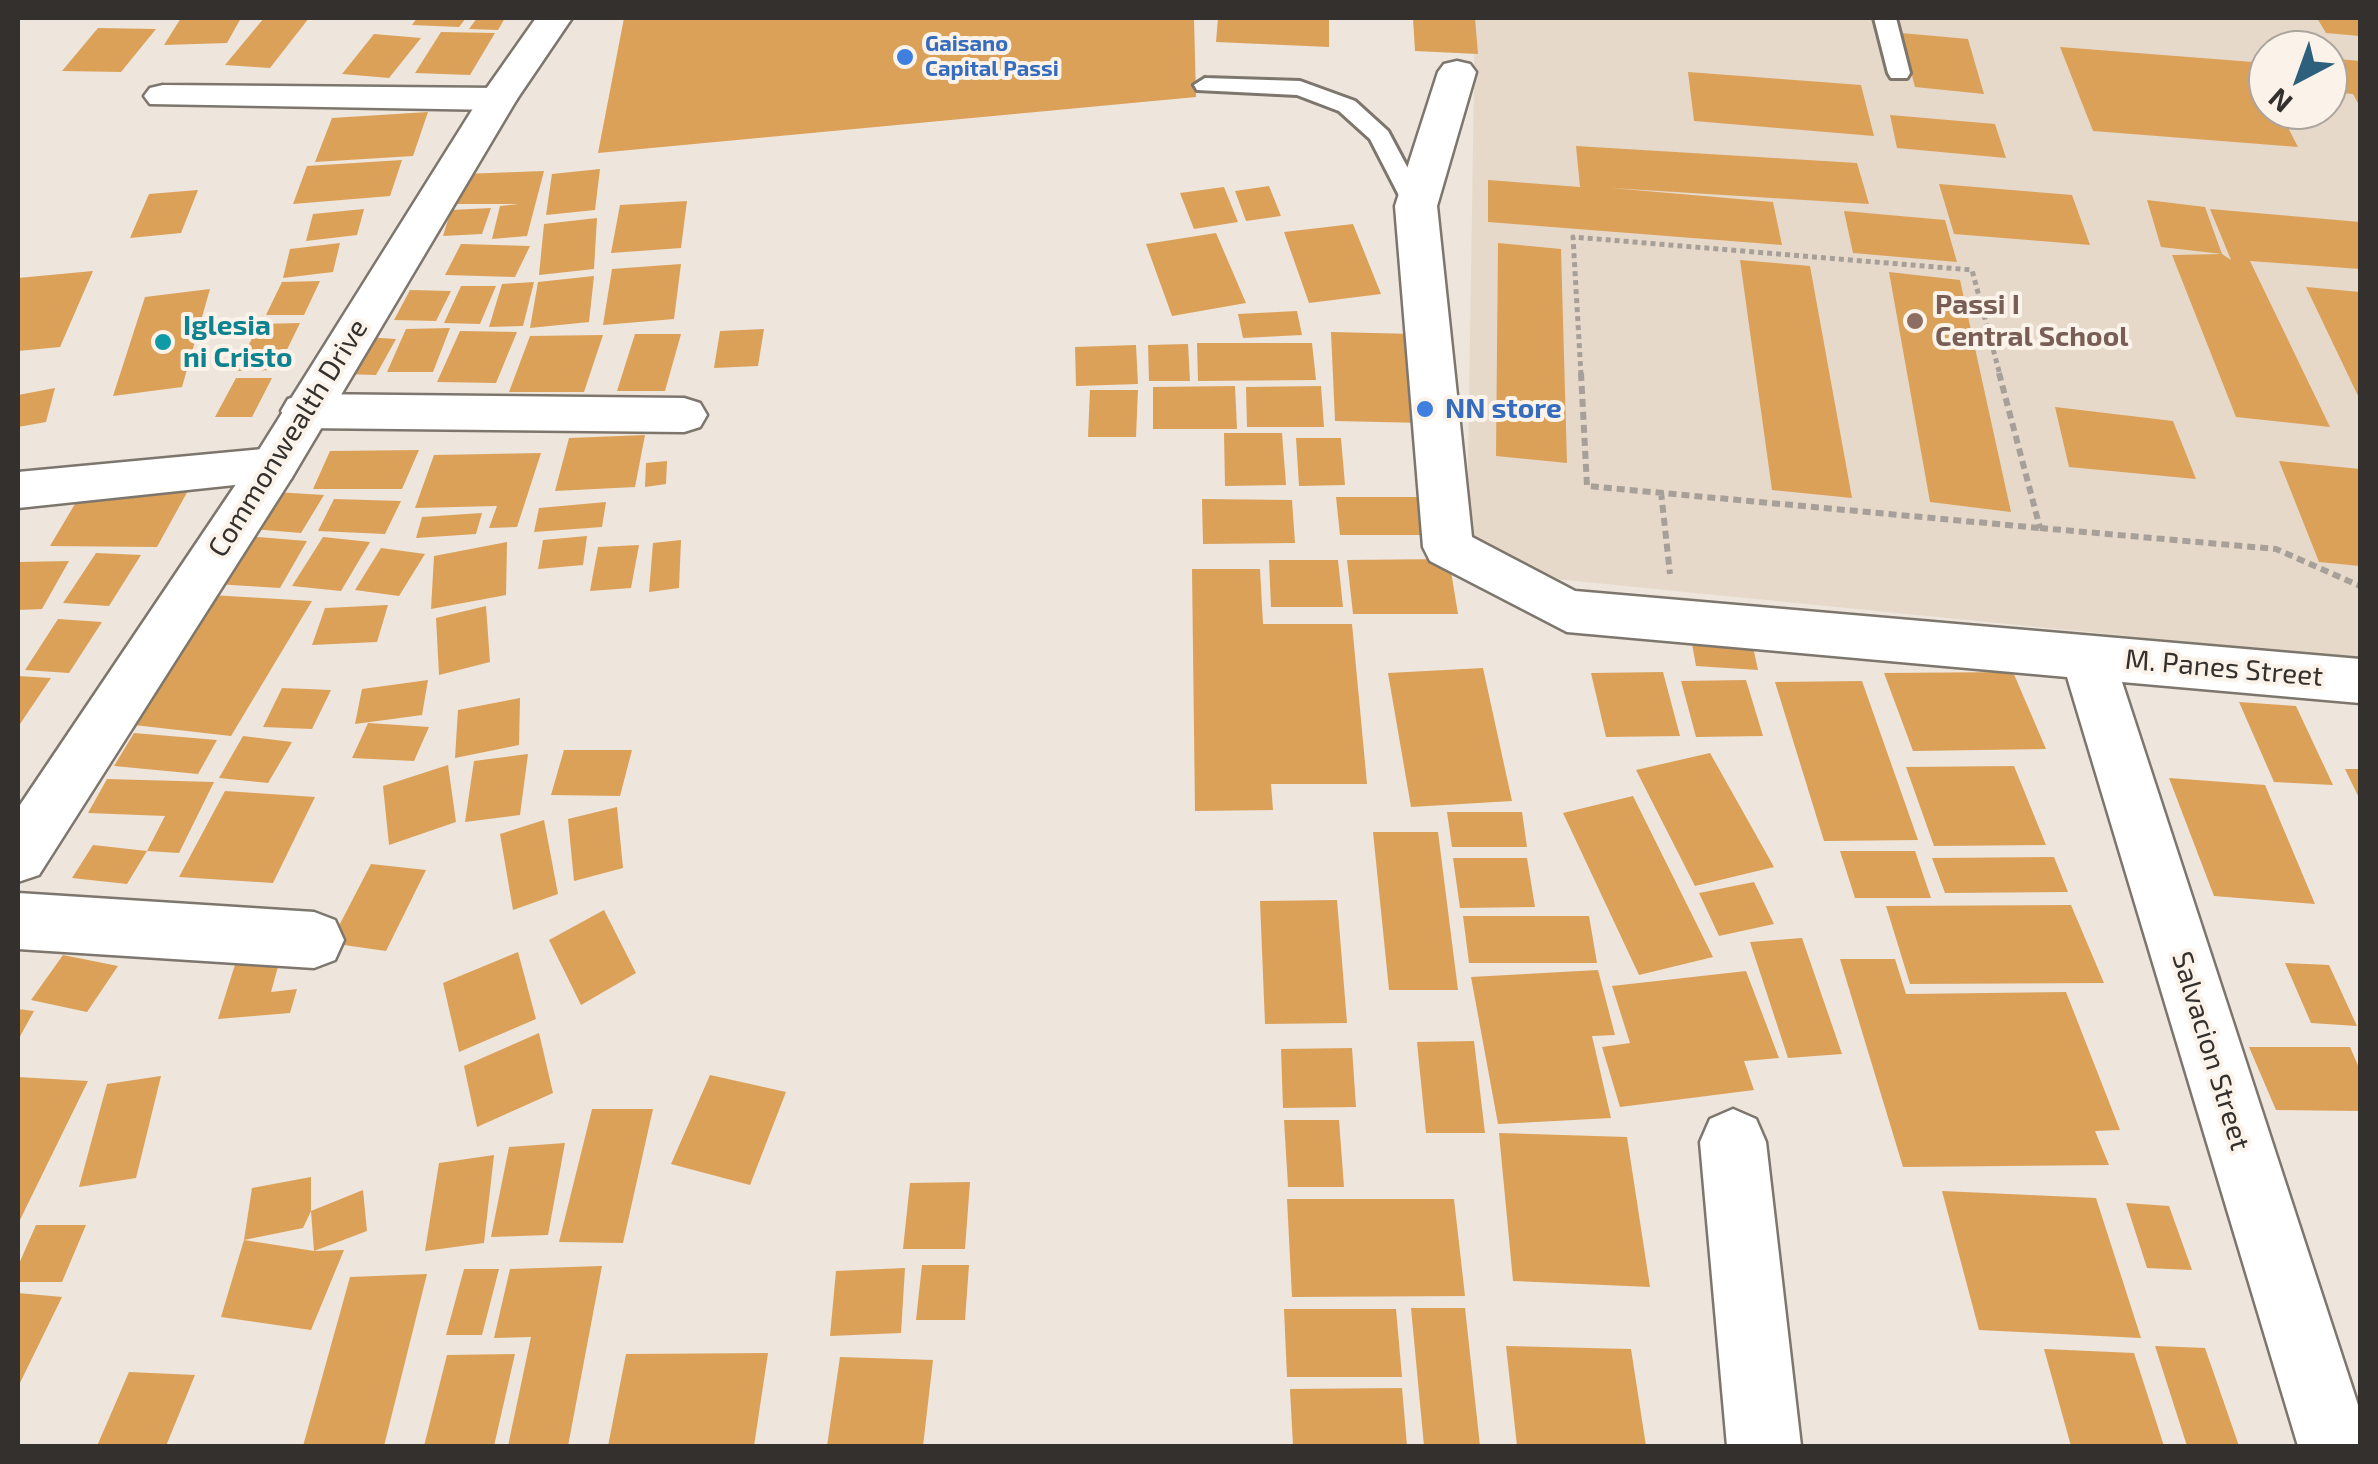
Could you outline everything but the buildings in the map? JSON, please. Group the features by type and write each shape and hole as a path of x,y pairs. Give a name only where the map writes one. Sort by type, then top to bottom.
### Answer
{"street":[{"name":"Commonwealth Drive","path":"18,856 274,466 498,98 554,18"},
{"path":"1416,206 1457,72"},
{"path":"163,96 498,98"},
{"name":"M. Panes Street","path":"1416,206 1448,548 1567,611 2360,681"},
{"path":"304,412 684,415"},
{"path":"18,490 274,466"},
{"name":"Salvacion Street","path":"2086,655 2335,1446"},
{"path":"18,921 314,940"},
{"path":"1733,1142 1764,1446"}],"lane":[{"path":"1885,18 1899,73"},
{"path":"1205,85 1300,88 1347,106 1380,136 1416,206"}],"path":[{"path":"2040,528 1972,270 1573,237 1586,486 1661,492 2040,528 2276,549 2360,586"},
{"path":"1661,492 1674,620"}],"shaded area":[{"name":"Passi I Central School","path":"1475,18 2360,18 2360,659 1515,575 1467,532"}],"place":[{"name":"Gaisano Capital Passi","path":"905,57"},
{"name":"Passi I Central School","path":"1915,321"},
{"name":"Iglesia ni Cristo","path":"163,342"},
{"name":"NN store","path":"1425,409"}]}
